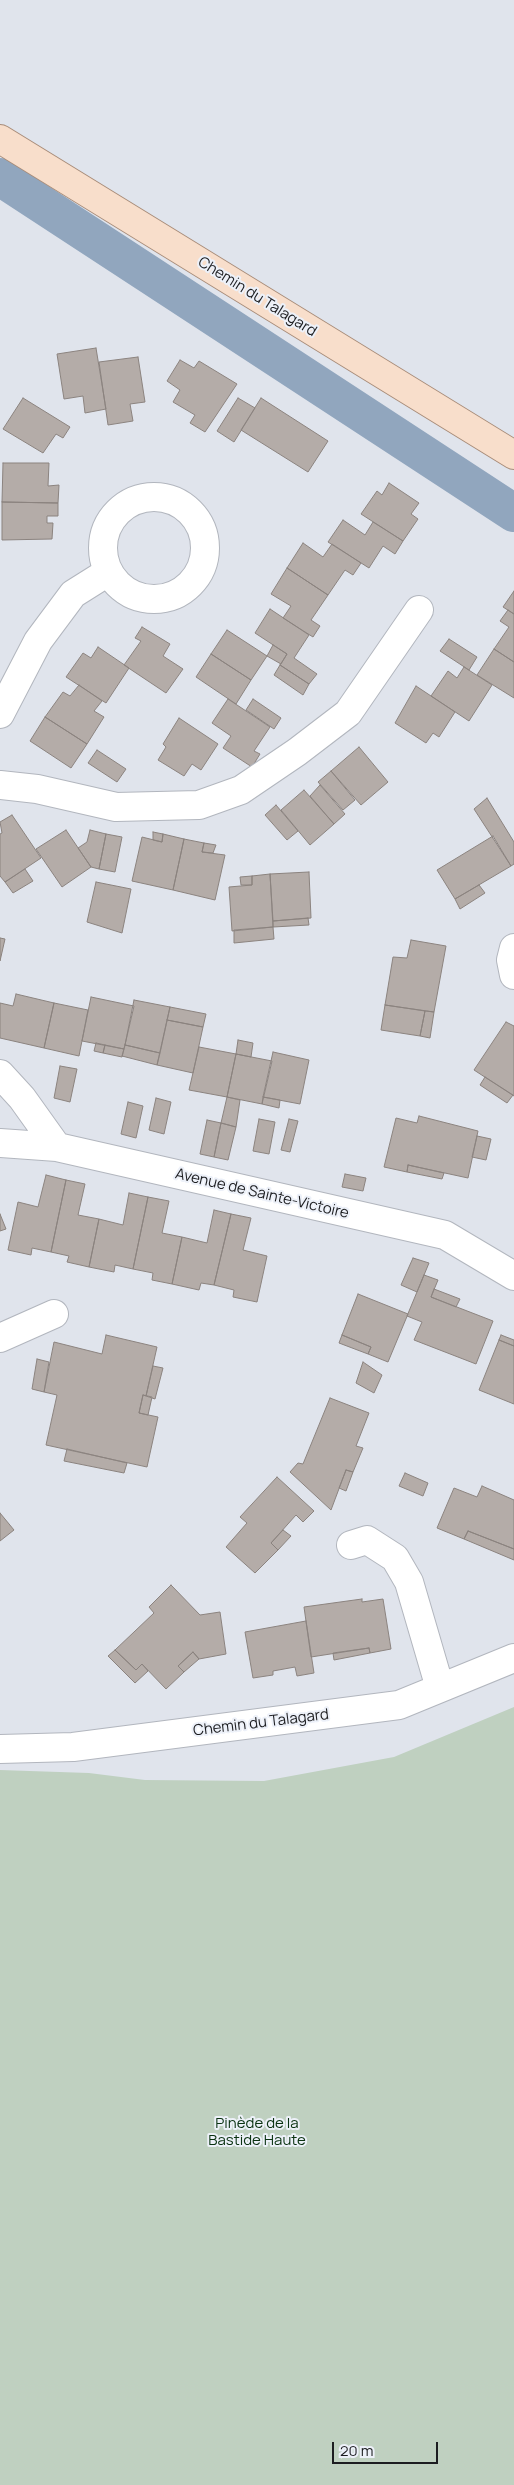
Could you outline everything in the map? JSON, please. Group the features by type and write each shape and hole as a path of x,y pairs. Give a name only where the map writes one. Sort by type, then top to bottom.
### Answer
{"main road":[{"name":"Chemin du Talagard","path":"0,139 514,455"}],"street":[{"path":"0,714 38,641 73,594 108,572"},
{"path":"0,785 37,789 116,807 199,805 241,790 297,752 348,713 419,610"},
{"path":"514,948 511,960 514,975"},
{"path":"0,1074 22,1098 56,1147"},
{"name":"Avenue de Sainte-Victoire","path":"0,1144 56,1147 445,1235 514,1276"},
{"path":"0,1338 54,1314"},
{"path":"351,1545 366,1540 395,1558 409,1582 440,1688"},
{"name":"Chemin du Talagard","path":"0,1748 73,1747 399,1705 514,1658"}],"green space":[{"name":"Pinède de la Bastide Haute","path":"514,1707 514,2485 0,2485 0,1770 89,1773 145,1780 264,1781 394,1757"}],"building":[{"path":"96,348 106,409 85,413 83,396 64,399 57,354"},
{"path":"138,357 145,402 130,404 133,421 108,425 99,362"},
{"path":"180,360 194,368 199,361 237,384 205,432 190,423 195,415 173,402 180,390 167,381"},
{"path":"23,398 70,427 63,438 56,434 43,453 3,429"},
{"path":"238,398 255,408 234,442 217,431"},
{"path":"261,398 328,441 308,472 241,430"},
{"path":"3,463 49,463 48,486 59,485 58,503 2,502"},
{"path":"389,483 419,503 411,514 418,519 403,541 361,514 377,491 382,495"},
{"path":"2,502 58,503 58,516 47,516 47,523 53,523 52,539 2,540"},
{"path":"343,520 365,535 373,522 403,541 395,554 383,546 369,568 328,542"},
{"path":"303,543 323,557 332,544 361,563 353,575 345,570 328,595 287,568"},
{"path":"287,568 328,595 311,620 320,626 313,637 283,618 291,606 271,594"},
{"path":"514,591 514,614 503,607"},
{"path":"270,609 309,635 294,658 317,674 309,684 280,665 287,654 255,633"},
{"path":"508,610 514,614 514,662 494,649 509,627 500,621"},
{"path":"142,627 170,644 163,656 183,669 166,693 124,665 141,641 135,638"},
{"path":"227,630 267,656 251,680 211,654"},
{"path":"449,639 477,657 469,670 440,651"},
{"path":"273,645 287,654 281,664 267,656"},
{"path":"98,647 129,668 106,703 66,677 83,653 91,658"},
{"path":"494,649 514,662 514,698 477,675"},
{"path":"211,654 251,680 236,704 196,677"},
{"path":"280,665 309,684 303,695 274,675"},
{"path":"464,667 492,685 469,721 431,696 448,671 457,678"},
{"path":"79,685 102,701 94,711 104,717 87,744 45,717 63,692 70,696"},
{"path":"416,686 455,712 439,737 433,733 426,743 395,723"},
{"path":"228,699 270,727 254,751 260,754 252,767 223,748 231,736 212,723"},
{"path":"253,699 281,718 274,729 246,710"},
{"path":"45,717 87,744 71,768 30,741"},
{"path":"179,718 218,744 201,770 192,764 184,776 158,760 166,747 163,744"},
{"path":"359,747 388,782 361,805 331,771"},
{"path":"97,750 126,769 117,782 88,763"},
{"path":"331,771 355,800 343,810 318,782"},
{"path":"320,785 345,814 334,824 310,796"},
{"path":"304,790 334,824 310,845 281,810"},
{"path":"487,798 514,842 514,864 511,866 474,809"},
{"path":"276,805 298,831 287,840 265,815"},
{"path":"12,815 41,858 5,882 0,876 0,834 2,833 0,822"},
{"path":"66,830 91,867 62,887 36,849"},
{"path":"90,830 106,834 99,869 91,867 78,848 87,842"},
{"path":"153,832 163,834 162,842 153,840"},
{"path":"106,834 122,837 115,872 99,869"},
{"path":"163,834 184,839 173,890 132,881 142,837 162,842"},
{"path":"493,836 511,866 455,899 437,870"},
{"path":"184,839 204,843 202,852 225,855 215,900 173,890"},
{"path":"204,843 216,845 213,853 202,852"},
{"path":"25,869 33,881 13,893 5,882"},
{"path":"309,872 311,918 273,921 270,874"},
{"path":"270,874 273,927 232,931 229,887 252,885 252,876"},
{"path":"252,876 252,885 241,885 240,877"},
{"path":"96,882 131,889 122,933 87,922"},
{"path":"479,885 485,893 460,909 455,899"},
{"path":"308,918 309,925 273,927 273,921"},
{"path":"273,927 274,939 234,943 234,930"},
{"path":"0,938 5,939 0,961"},
{"path":"411,940 446,946 434,1012 385,1005 393,957 407,958"},
{"path":"16,994 54,1003 44,1048 0,1038 0,1003 13,1006"},
{"path":"91,997 134,1006 124,1049 82,1041"},
{"path":"134,1000 170,1007 160,1053 125,1045"},
{"path":"54,1003 88,1010 79,1056 44,1048"},
{"path":"385,1005 425,1011 420,1036 381,1030"},
{"path":"170,1007 206,1014 203,1027 167,1020"},
{"path":"425,1011 434,1012 430,1038 420,1036"},
{"path":"167,1020 203,1027 193,1073 157,1065"},
{"path":"506,1022 514,1026 514,1096 474,1070"},
{"path":"238,1040 253,1043 251,1057 236,1054"},
{"path":"96,1043 105,1045 103,1053 94,1051"},
{"path":"105,1045 124,1049 122,1057 103,1053"},
{"path":"125,1045 160,1053 157,1065 122,1056"},
{"path":"199,1047 236,1054 227,1097 189,1090"},
{"path":"273,1052 309,1060 300,1104 263,1097"},
{"path":"236,1054 272,1061 262,1104 227,1097"},
{"path":"60,1066 77,1069 70,1102 54,1098"},
{"path":"485,1077 513,1095 507,1103 480,1085"},
{"path":"227,1097 240,1100 236,1127 221,1123"},
{"path":"263,1097 280,1100 279,1108 262,1104"},
{"path":"156,1098 171,1102 164,1134 149,1130"},
{"path":"128,1102 143,1106 136,1138 121,1134"},
{"path":"419,1116 478,1131 468,1178 408,1165 407,1172 384,1167 396,1118 417,1123"},
{"path":"259,1119 275,1122 269,1154 253,1151"},
{"path":"289,1119 298,1121 290,1152 281,1150"},
{"path":"207,1120 221,1123 214,1157 200,1154"},
{"path":"221,1123 236,1127 228,1160 214,1157"},
{"path":"477,1136 491,1139 486,1160 472,1157"},
{"path":"408,1165 444,1173 442,1179 407,1172"},
{"path":"345,1174 366,1178 363,1191 342,1187"},
{"path":"46,1175 66,1180 51,1252 32,1248 31,1255 8,1250 18,1202 38,1207"},
{"path":"66,1180 85,1184 78,1215 99,1219 89,1267 67,1262 69,1256 51,1252"},
{"path":"129,1193 148,1197 133,1269 115,1265 114,1272 89,1267 99,1219 123,1225"},
{"path":"148,1197 169,1201 162,1233 182,1237 172,1284 152,1280 153,1273 133,1269"},
{"path":"214,1210 231,1214 214,1285 201,1283 199,1290 172,1284 182,1237 207,1243"},
{"path":"0,1214 6,1229 0,1231"},
{"path":"231,1214 251,1218 243,1250 267,1256 257,1302 233,1297 234,1290 214,1285"},
{"path":"413,1258 429,1263 417,1292 401,1285"},
{"path":"424,1275 438,1280 431,1297 493,1321 476,1364 414,1340 422,1322 407,1316"},
{"path":"434,1289 460,1299 456,1307 431,1297"},
{"path":"358,1294 408,1314 388,1362 368,1354 371,1347 342,1335"},
{"path":"106,1335 157,1347 146,1396 143,1395 139,1413 158,1417 147,1467 46,1445 57,1395 44,1392 54,1342 102,1354"},
{"path":"342,1335 371,1347 368,1354 339,1343"},
{"path":"501,1335 514,1340 514,1346 499,1340"},
{"path":"499,1340 514,1346 514,1404 479,1390"},
{"path":"37,1359 49,1362 44,1392 32,1389"},
{"path":"363,1362 382,1375 374,1393 356,1383"},
{"path":"153,1366 163,1368 155,1399 146,1396"},
{"path":"143,1395 152,1397 148,1415 139,1413"},
{"path":"330,1398 369,1413 356,1446 363,1448 353,1472 346,1470 331,1510 290,1472 298,1463 303,1464"},
{"path":"67,1449 127,1463 124,1473 64,1461"},
{"path":"346,1470 353,1472 346,1491 339,1488"},
{"path":"405,1473 428,1483 423,1496 399,1486"},
{"path":"277,1477 314,1511 303,1522 296,1515 271,1543 278,1550 255,1573 226,1547 247,1523 240,1517"},
{"path":"482,1486 514,1500 514,1549 468,1531 464,1539 437,1528 454,1488 477,1497"},
{"path":"0,1513 14,1530 0,1541"},
{"path":"283,1530 291,1536 278,1550 271,1543"},
{"path":"468,1531 514,1549 514,1560 464,1539"},
{"path":"171,1585 200,1615 220,1612 226,1654 199,1659 193,1652 178,1666 184,1672 166,1689 142,1664 136,1670 115,1650 154,1613 149,1607"},
{"path":"362,1599 362,1602 383,1599 391,1649 370,1653 369,1648 311,1657 304,1607"},
{"path":"306,1621 314,1673 297,1676 295,1667 273,1671 273,1675 253,1678 245,1632"},
{"path":"369,1648 370,1653 334,1660 333,1653"},
{"path":"115,1650 136,1670 142,1664 148,1671 135,1683 108,1656"},
{"path":"193,1652 199,1659 184,1672 178,1666"}],"waterway":[{"path":"0,177 514,513"}]}
